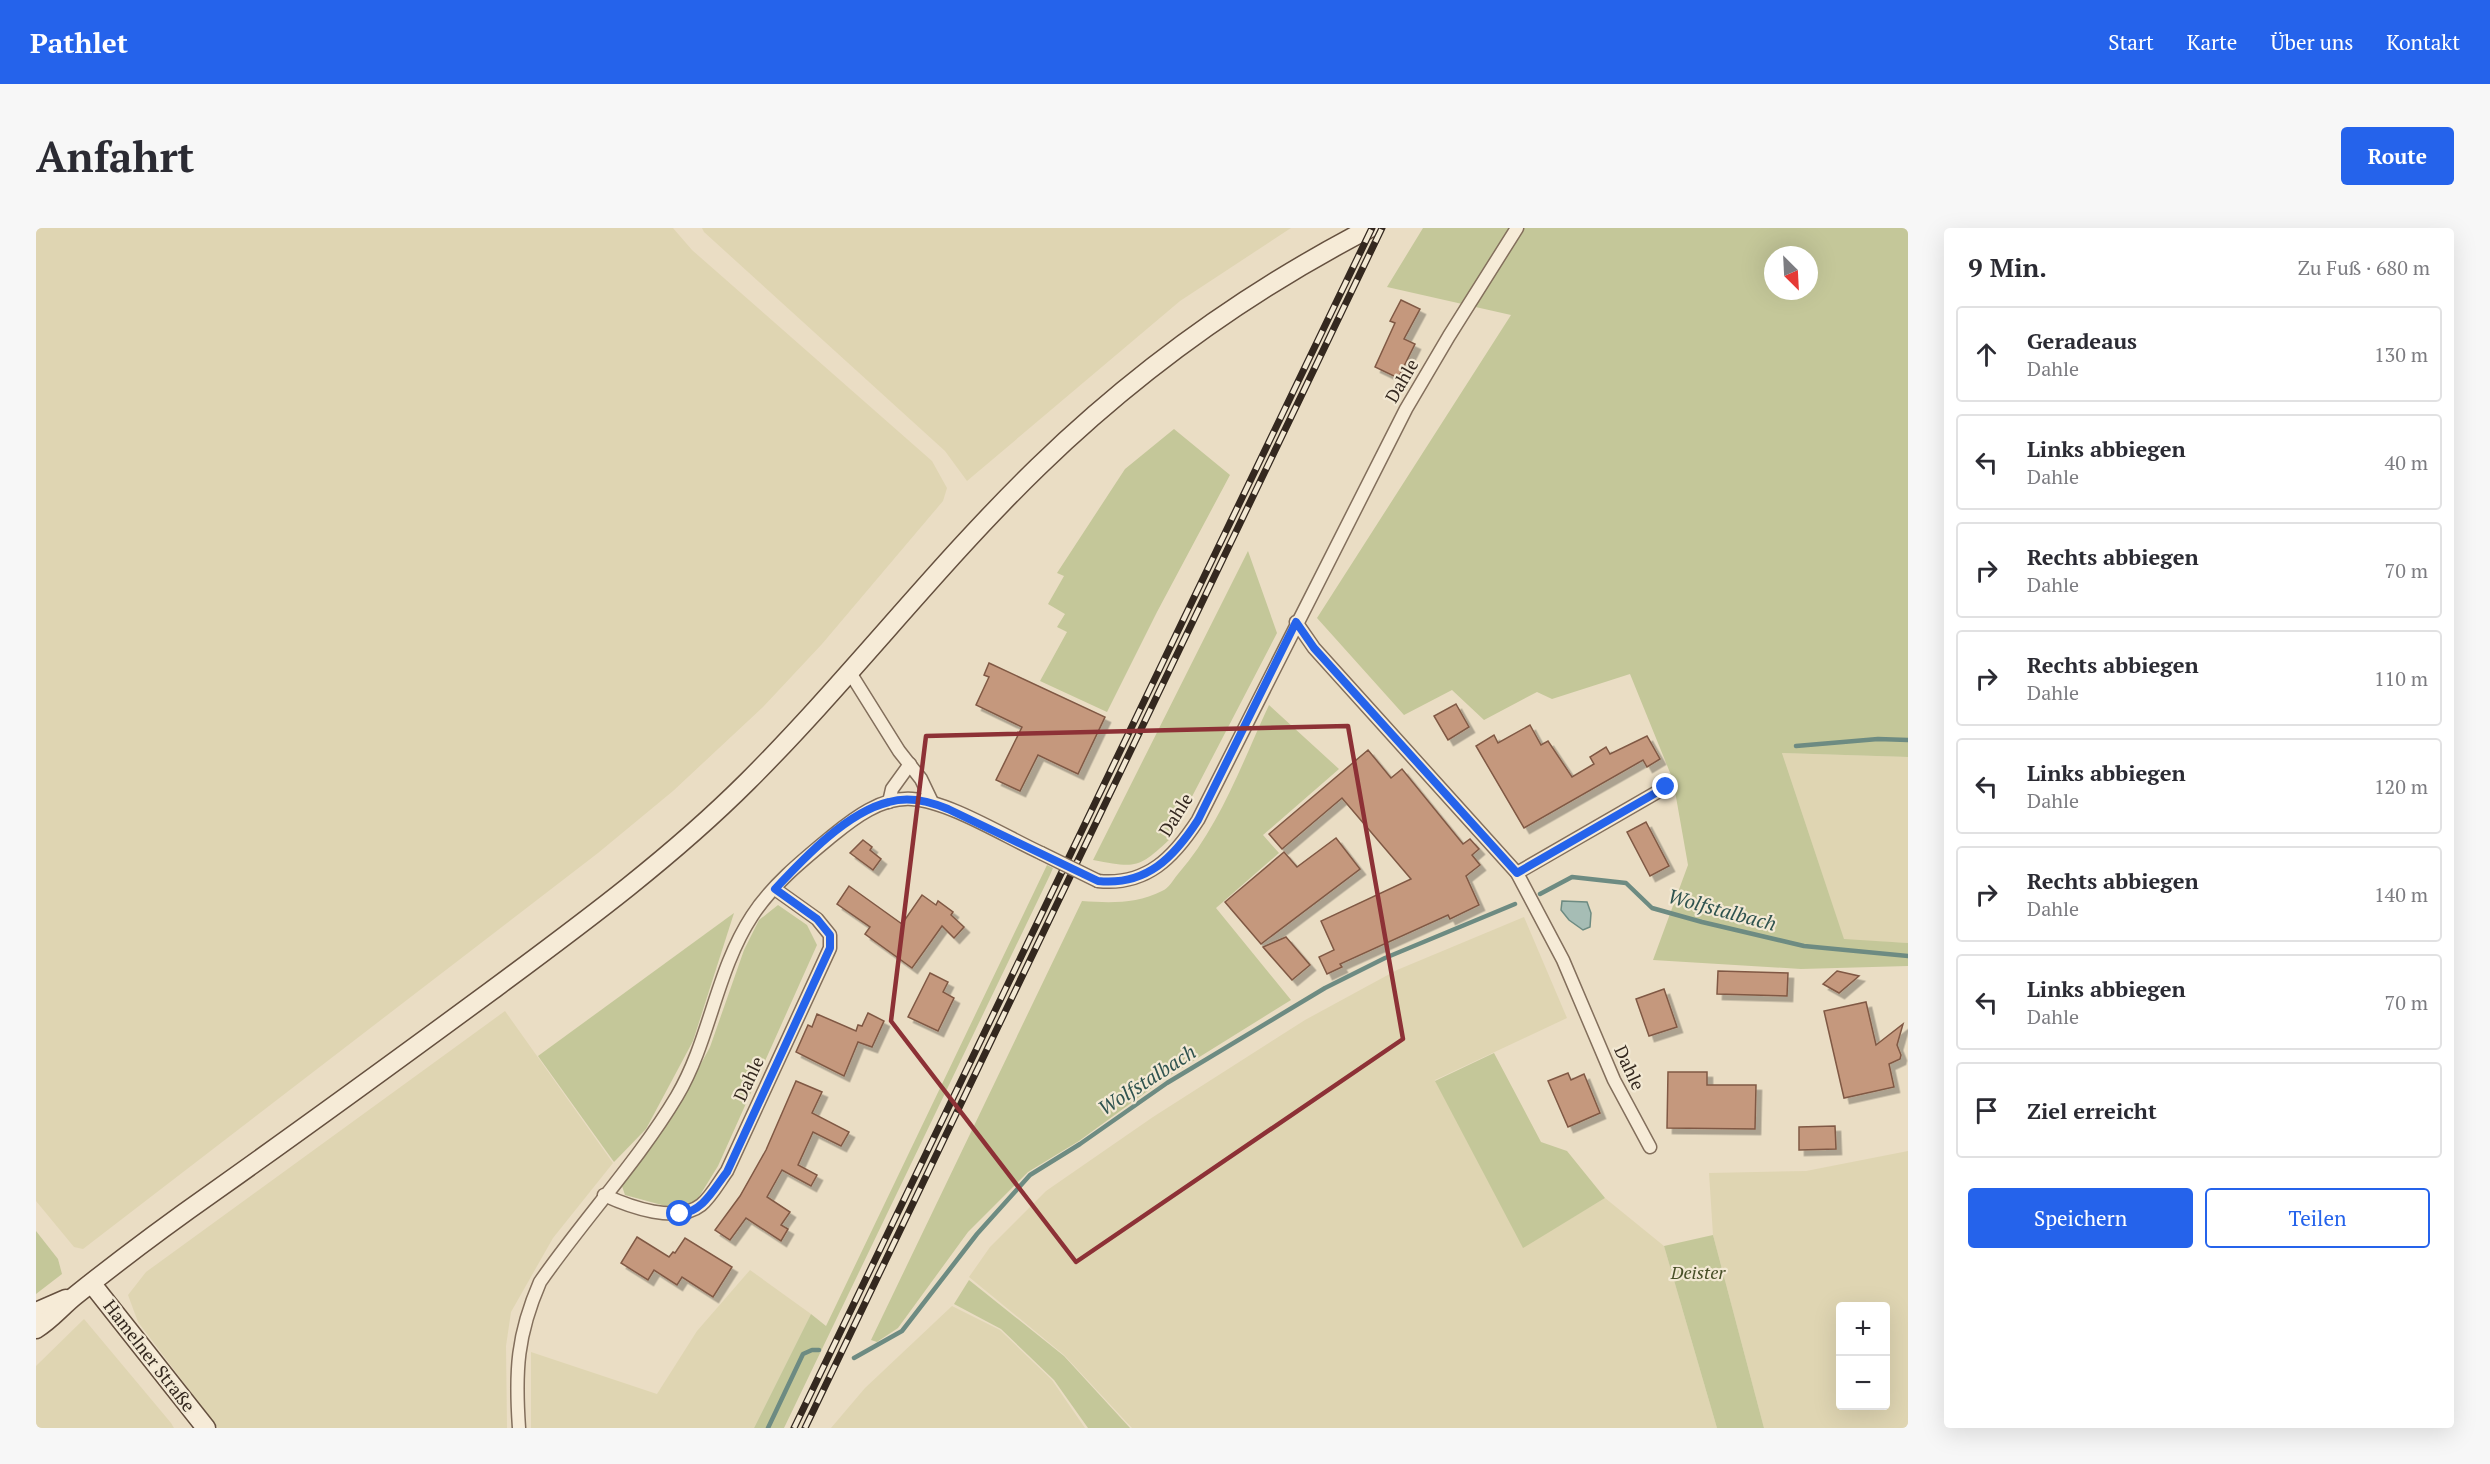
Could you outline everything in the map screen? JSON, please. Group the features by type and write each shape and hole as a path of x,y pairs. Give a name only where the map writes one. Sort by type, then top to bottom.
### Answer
{"main road":[{"path":"39,1319 92,1284 199,1202 359,1088 627,888 746,783 977,529 1040,465 1131,384 1203,328 1295,270 1370,228"},
{"name":"Hamelner Straße","path":"92,1284 206,1428"}],"street":[{"name":"Dahle","path":"519,1428 516,1389 518,1350 526,1314 540,1282 677,1095 700,1045 736,948 752,916 802,861 850,821 889,802 910,799 932,802 1098,881 1113,883 1134,878 1157,867 1180,847 1198,820 1296,622 1406,409 1517,228"},
{"name":"Dahle","path":"1296,622 1314,648 1517,873 1563,960 1614,1080 1650,1147"},
{"path":"849,671 932,802"},
{"path":"889,802 892,789 910,764"},
{"path":"1517,873 1666,787"},
{"name":"Dahle","path":"604,1195 618,1202 669,1215 688,1213 703,1204 727,1172 830,948 830,935 817,919 775,889"}],"highlighted area":[{"path":"1348,726 1403,1039 1076,1262 891,1021 926,736"}],"shaded area":[{"path":"36,228 673,228 692,250 932,461 947,488 943,501 822,644 763,707 673,791 598,853 83,1249 74,1247 36,1201"},
{"path":"702,228 1291,228 1180,301 967,481 945,451"},
{"path":"1782,753 1908,757 1908,943 1844,940"},
{"path":"1524,917 1567,1018 1435,1080 1523,1247 1605,1198 1664,1246 1717,1428 1132,1428 1064,1355 969,1277 990,1247 1046,1191 1153,1117 1305,1020 1397,970"},
{"path":"505,1011 613,1163 553,1238 511,1312 506,1346 507,1428 218,1428 138,1322 128,1295 146,1272"},
{"path":"1908,1151 1908,1428 1764,1428 1713,1235 1709,1173 1806,1171"},
{"path":"750,1270 811,1314 754,1428 531,1428 531,1352 657,1394 697,1331"},
{"path":"952,1306 1000,1330 1052,1380 1085,1428 831,1428 865,1388"},
{"path":"84,1319 174,1428 36,1428 36,1366"}],"green space":[{"path":"1423,228 1908,228 1908,757 1782,753 1844,939 1908,943 1908,966 1801,969 1653,960 1688,865 1673,780 1630,674 1552,699 1537,692 1484,720 1452,690 1404,715 1317,618 1511,315 1387,287"},
{"path":"1174,429 1230,475 1107,712 1040,681 1067,632 1057,627 1065,614 1048,604 1064,576 1057,573 1125,469"},
{"path":"1248,551 1277,633 1170,839 1151,856 1136,864 1093,860"},
{"path":"1269,705 1339,769 1263,835 1279,853 1216,908 1291,1000 1164,1079 1079,1141 1028,1172 968,1232 898,1328 877,1342 871,1340 1082,901 1133,900 1152,895 1169,886 1193,855 1218,815"},
{"path":"1047,865 1053,868 1050,875 784,1428 754,1428 811,1314 826,1326"},
{"path":"778,905 807,925 817,945 718,1166 697,1200 686,1206 673,1208 625,1195 622,1186 684,1095 710,1047 744,950 759,920"},
{"path":"734,913 693,1041 646,1129 614,1162 538,1056"},
{"path":"1494,1053 1541,1142 1567,1151 1605,1198 1523,1248 1435,1081"},
{"path":"36,1231 58,1259 62,1274 36,1294"},
{"name":"Deister","path":"1713,1235 1764,1428 1717,1428 1664,1246"},
{"path":"969,1280 1064,1356 1130,1428 1088,1428 1054,1380 1001,1329 954,1304"}],"water":[{"path":"1562,901 1587,902 1591,913 1590,927 1583,930 1569,920 1561,910"}],"building":[{"path":"1401,300 1420,309 1404,339 1415,344 1398,378 1375,367 1395,323 1390,321"},
{"path":"989,663 1105,717 1078,774 1038,755 1020,791 996,780 1022,727 976,705 989,677 984,675"},
{"path":"1456,704 1469,727 1448,740 1434,716"},
{"path":"1530,725 1541,745 1548,741 1572,777 1594,764 1590,757 1606,747 1610,754 1647,736 1660,759 1647,767 1643,760 1524,828 1476,746 1494,735 1498,743"},
{"path":"1368,750 1391,778 1402,769 1463,844 1470,839 1479,849 1472,855 1480,865 1466,876 1479,905 1450,919 1448,915 1340,964 1342,967 1327,974 1319,957 1334,950 1321,921 1411,879 1342,798 1282,849 1269,834"},
{"path":"1646,822 1669,866 1650,876 1627,832"},
{"path":"1336,838 1360,869 1261,944 1225,902 1284,852 1297,867"},
{"path":"863,840 881,859 873,870 850,853"},
{"path":"849,886 902,924 922,895 936,905 938,901 953,912 951,915 964,927 954,938 942,926 912,968 865,934 870,927 837,904"},
{"path":"1286,937 1310,965 1292,980 1263,947"},
{"path":"1718,971 1788,973 1787,996 1717,994"},
{"path":"1837,971 1859,976 1839,993 1823,984"},
{"path":"930,973 948,982 943,992 954,998 938,1031 908,1017"},
{"path":"1664,989 1677,1027 1649,1036 1636,999"},
{"path":"1866,1002 1876,1045 1903,1024 1897,1045 1901,1055 1900,1059 1889,1064 1894,1087 1844,1098 1824,1011"},
{"path":"868,1013 884,1021 872,1047 858,1042 844,1076 796,1052 808,1025 812,1027 817,1014 856,1031 858,1025 862,1026"},
{"path":"1668,1072 1707,1072 1707,1085 1756,1085 1755,1129 1667,1128"},
{"path":"1568,1073 1571,1080 1584,1074 1600,1113 1568,1127 1548,1081"},
{"path":"796,1081 822,1092 812,1113 849,1132 841,1146 813,1132 798,1165 817,1175 811,1186 782,1170 767,1197 790,1212 781,1225 788,1229 781,1241 746,1218 730,1240 715,1230 740,1196 766,1150"},
{"path":"1835,1126 1836,1149 1799,1150 1799,1127"},
{"path":"637,1237 669,1257 673,1252 675,1253 685,1238 732,1267 713,1297 682,1277 677,1285 654,1270 648,1280 621,1263"}],"waterway":[{"path":"1796,746 1878,739 1908,740"},
{"name":"Wolfstalbach","path":"1540,894 1572,877 1626,883 1652,908 1702,922 1804,946 1908,956"},
{"name":"Wolfstalbach","path":"854,1358 902,1331 977,1234 1030,1175 1080,1144 1167,1083 1325,988 1385,958 1515,904"},
{"name":"Wolfstalbach","path":"768,1428 803,1354 819,1350"}],"railway":[{"path":"794,1428 1372,228"},
{"path":"805,1428 1382,228"}],"route":[{"path":"680,1214 688,1213 703,1204 727,1172 830,948 830,935 817,919 775,889 802,861 850,821 869,810 889,802 910,799 932,802 1098,881 1113,883 1134,878 1157,867 1180,847 1198,820 1296,622 1314,648 1517,873 1666,787"}]}
